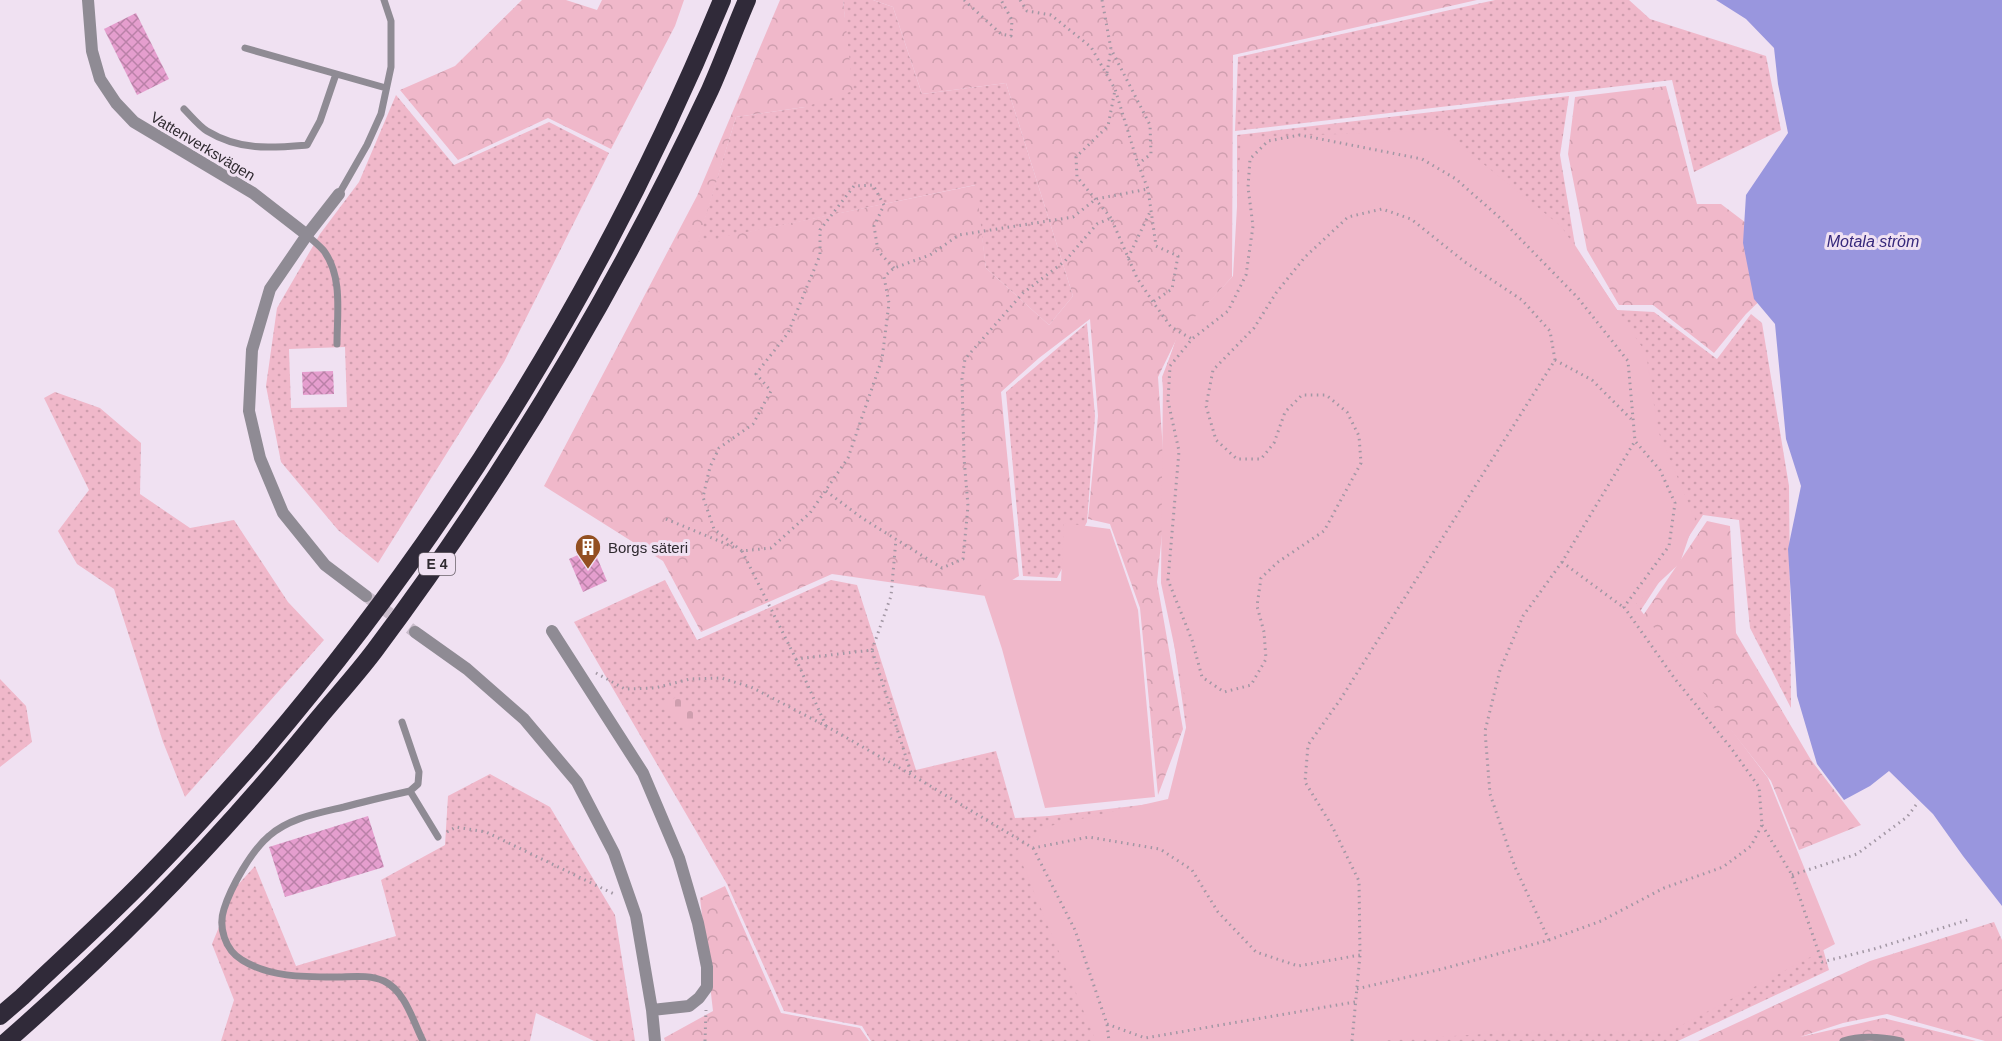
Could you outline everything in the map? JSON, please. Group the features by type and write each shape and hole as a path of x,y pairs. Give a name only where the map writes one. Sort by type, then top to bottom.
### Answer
{"highway":[{"name":"E 4","path":"0,1016 156,868 263,750 357,636 408,566 471,475 560,330 623,216 691,75 722,0"},
{"name":"E 4","path":"7,1041 157,900 230,822 279,767 372,653 426,580 484,497 580,342 649,215 711,87 747,0"}],"street":[{"name":"Vattenverksvägen","path":"88,0 92,51 100,79 116,103 134,123 253,193 307,235"},
{"path":"339,194 270,289 252,350 249,411 260,458 284,513 325,565 366,596"},
{"path":"552,631 643,773 679,858 700,934 707,967 706,987 699,998 689,1006 652,1010"},
{"path":"415,632 468,669 524,718 577,782 614,853 636,916 655,1041"}],"lane":[{"path":"339,194 367,145 381,114 391,67 391,21 384,0"},
{"path":"245,48 386,88"},
{"path":"184,109 206,131 230,142 261,149 307,145 320,121 336,74"},
{"path":"307,235 326,254 336,280 337,344"},
{"path":"402,722 419,772 418,784 410,791 298,819 269,836 229,892 221,918 223,934 230,951 241,960 265,971 287,975 361,976 385,982 401,998 423,1041"},
{"path":"410,791 438,837"},
{"path":"1843,1041 1853,1038 1881,1037 1901,1041"}],"path":[{"path":"964,0 1001,34 1011,36 1012,20 1001,0"},
{"path":"1020,0 1027,11 1051,15 1091,47 1115,89 1148,189 1156,246 1178,256 1172,289 1153,302"},
{"path":"1102,0 1111,49 1150,125 1151,154 1138,164"},
{"path":"1107,74 1111,49"},
{"path":"1115,89 1108,126 1076,157 1077,177 1111,218 1137,278 1153,302 1172,327 1192,339"},
{"path":"1352,1041 1360,955 1359,881 1332,826 1305,782 1308,745 1341,700 1555,360 1550,332 1522,300 1465,262 1411,219 1382,209 1348,217 1305,257 1276,293 1254,328 1213,370 1206,406 1216,440 1237,459 1261,459 1274,443 1285,412 1302,395 1326,395 1347,412 1359,436 1361,463 1324,531 1278,562 1261,578 1257,606 1264,632 1266,659 1251,685 1224,692 1202,677 1192,640 1168,580 1179,451 1168,401 1170,366 1192,339 1228,311 1246,275 1253,226 1248,187 1251,159 1268,141 1300,135 1422,159 1455,179 1500,218 1578,298 1628,361 1635,441 1660,470 1675,503 1669,546 1624,607"},
{"path":"826,726 796,659 742,551 714,529 703,497 710,467 719,448 753,424 771,391 756,374 788,333 820,255 820,230 854,186 873,185 884,205 874,226 878,251 894,268"},
{"path":"666,519 742,551 771,548 810,513 848,458 882,359 889,303 884,277 894,268 930,255 959,235 1073,217 1096,199 1148,189"},
{"path":"1128,258 1151,211"},
{"path":"826,491 862,518 942,568 963,559 968,506 962,379 965,360 1023,293 1065,261 1097,224 1111,218"},
{"path":"1555,360 1592,380 1632,420"},
{"path":"1549,940 1515,867 1490,794 1485,731 1500,670 1522,616 1562,562 1635,441"},
{"path":"896,539 891,596 872,650 912,775"},
{"path":"1562,562 1624,607 1675,679 1731,747 1760,787 1762,825 1792,875 1822,962 1875,949 1971,919"},
{"path":"796,659 872,650"},
{"path":"578,673 591,669 625,689 655,688 690,679 721,678 751,687 912,775 1033,848 1075,930 1107,1024 1109,1041"},
{"path":"1792,875 1857,854 1907,817 1916,805"},
{"path":"1356,989 1549,940 1601,921 1664,888 1723,867 1751,846 1762,825"},
{"path":"438,837 456,827 486,832 631,902"},
{"path":"1033,848 1089,837 1160,849 1192,870 1218,912 1256,951 1298,966 1360,955"},
{"path":"705,1041 706,987"},
{"path":"1107,1024 1145,1038 1355,1002"}],"green space":[{"path":"522,0 566,0 597,10 602,0 684,0 675,26 611,149 548,118 458,160 400,90 455,66"},
{"path":"780,0 843,0 853,91 805,107 736,117 698,242 976,185 986,268 1049,325 1073,296 1006,83 922,94 893,7 873,0 1477,0 1233,55 1232,277 1177,338 1158,377 1166,496 1157,582 1183,729 1158,795 1140,608 1110,524 1088,519 1098,416 1090,319 1039,358 1001,392 1019,576 986,596 832,574 701,632 663,561 544,486 697,196"},
{"path":"843,0 873,0 893,7 922,94 1006,83 1073,296 1049,325 986,268 975,185 697,243 736,117 805,107 845,20"},
{"path":"1495,0 1629,0 1650,19 1766,56 1781,130 1694,172 1672,80 1235,131 1238,57"},
{"path":"1666,86 1697,204 1721,204 1799,263 1746,314 1714,353 1653,305 1619,305 1587,250 1568,154 1575,97"},
{"path":"396,95 454,165 549,122 609,153 504,362 378,563 338,530 281,462 266,386 277,308 320,234 359,182","holes":["345,347 347,407 291,408 289,349"]},
{"path":"1569,96 1560,155 1575,245 1617,310 1654,312 1717,359 1751,314 1762,323 1789,486 1791,708 1750,628 1739,520 1703,515 1637,616 1795,850 1829,970 1678,1041 871,1041 862,1026 784,1011 727,884 574,622 665,580 697,640 831,580 857,585 916,770 996,751 1015,818 1175,801 1187,734 1165,580 1172,499 1162,377 1176,341 1237,277 1237,135"},
{"path":"1441,130 1561,226 1646,353 1658,431 1695,519 1680,563 1636,604 1768,778 1835,944 1667,1033 1515,1032 1377,1041 1096,1041 1017,851 1041,828 1168,799 1189,716 1161,583 1163,378 1177,336 1233,276 1241,138"},
{"path":"1087,323 1095,416 1087,522 1057,578 1023,576 1006,392"},
{"path":"55,392 100,408 141,443 140,494 190,528 234,520 288,602 324,640 185,797 163,742 114,589 77,564 58,531 89,490 44,398"},
{"path":"1707,521 1730,526 1736,633 1811,760 1861,825 1799,850 1771,781 1642,617"},
{"path":"1064,523 1110,529 1138,610 1155,797 1045,808 1002,649 979,579 1061,581"},
{"path":"0,679 26,706 32,742 0,767"},
{"path":"678,695 698,718 686,728 666,705"},
{"path":"490,774 550,807 615,915 635,1041 594,1041 536,1013 530,1041 221,1041 234,1000 212,944 235,888 255,866 296,966 396,936 381,880 445,845 448,796"},
{"path":"725,886 781,1013 860,1028 869,1041 665,1041 664,1038 713,1011 700,898"},
{"path":"1994,922 2002,940 2002,1041 1985,1041 1887,1014 1843,1023 1800,1037 1883,1018 1976,1041 1698,1041 1870,961"}],"water":[{"name":"Motala ström","path":"1716,0 2002,0 2002,906 1933,814 1889,771 1870,786 1844,800 1817,764 1797,696 1788,549 1801,486 1786,439 1775,324 1754,299 1743,243 1746,195 1788,133 1778,84 1774,48 1746,19"}],"building":[{"path":"136,13 169,79 137,95 104,29"},
{"path":"333,371 334,394 303,395 302,372"},
{"name":"Borgs säteri","path":"593,548 607,581 583,592 569,559"},
{"path":"368,816 384,867 285,897 269,847"}],"tunnel":[{"path":"366,596 415,632"}],"place":[{"name":"Borgs säteri","path":"588,570"}]}
